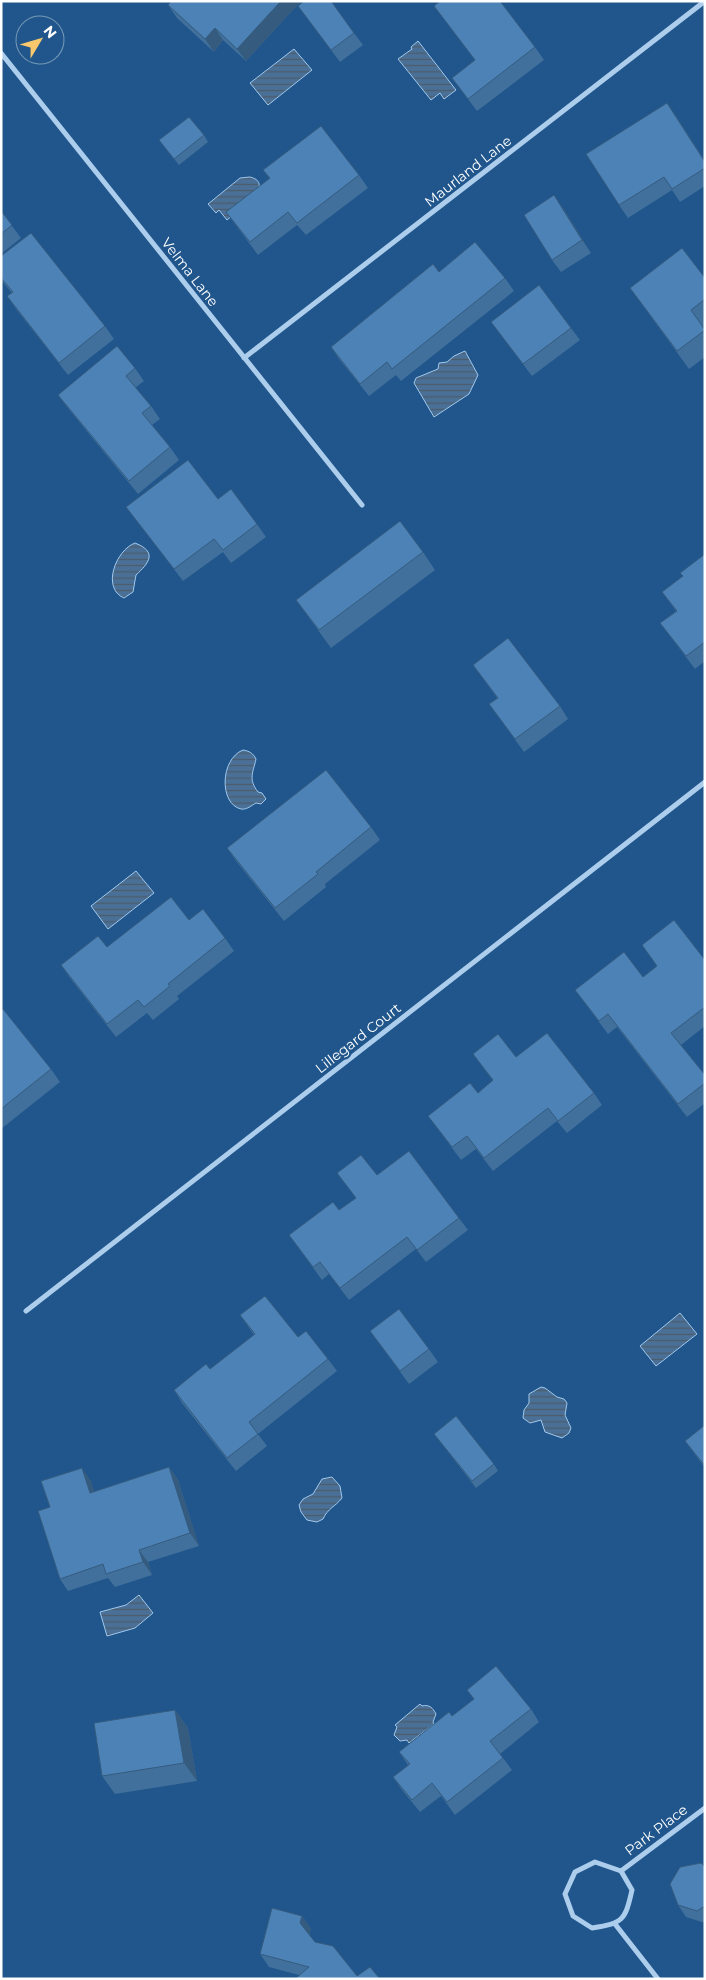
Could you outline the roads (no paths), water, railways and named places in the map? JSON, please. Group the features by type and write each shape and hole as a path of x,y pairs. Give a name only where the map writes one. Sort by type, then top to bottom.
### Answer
{"street":[{"name":"Maurland Lane","path":"244,358 705,1"},
{"name":"Velma Lane","path":"1,53 362,504"},
{"name":"Lillegard Court","path":"26,1312 705,782"},
{"name":"Park Place","path":"621,1871 705,1808"},
{"name":"Park Place","path":"595,1862 621,1871 632,1890 627,1913 615,1924 592,1928 573,1916 565,1894 575,1872 595,1862"},
{"path":"615,1924 658,1979"}],"water":[{"path":"418,41 456,90 444,99 440,93 431,100 398,59 412,49 411,47"},
{"path":"294,49 312,70 268,105 250,83"},
{"path":"250,177 257,181 259,186 257,192 245,206 227,220 219,210 216,213 208,204 240,178"},
{"path":"465,351 478,375 469,394 434,417 414,383 416,378 438,369 439,363 447,362"},
{"path":"135,543 147,550 149,558 145,566 136,575 133,592 124,598 117,593 113,586 112,578 117,561 122,553"},
{"path":"243,750 254,755 256,759 252,780 258,792 262,793 266,799 261,804 256,803 241,809 229,799 225,781 226,771 230,762 235,755"},
{"path":"136,871 154,893 108,929 91,906"},
{"path":"680,1313 697,1334 656,1366 640,1346"},
{"path":"541,1387 564,1399 567,1403 565,1415 571,1428 569,1433 562,1438 545,1432 541,1420 530,1423 523,1418 524,1410 529,1403 529,1394"},
{"path":"332,1477 340,1486 342,1498 327,1512 323,1519 317,1522 307,1520 301,1512 299,1505 303,1499 313,1494 322,1479"},
{"path":"139,1595 153,1613 135,1628 107,1636 100,1612 126,1605"},
{"path":"420,1704 422,1706 429,1706 434,1710 436,1714 434,1724 409,1743 407,1740 400,1741 394,1735 397,1727 395,1725"}]}
